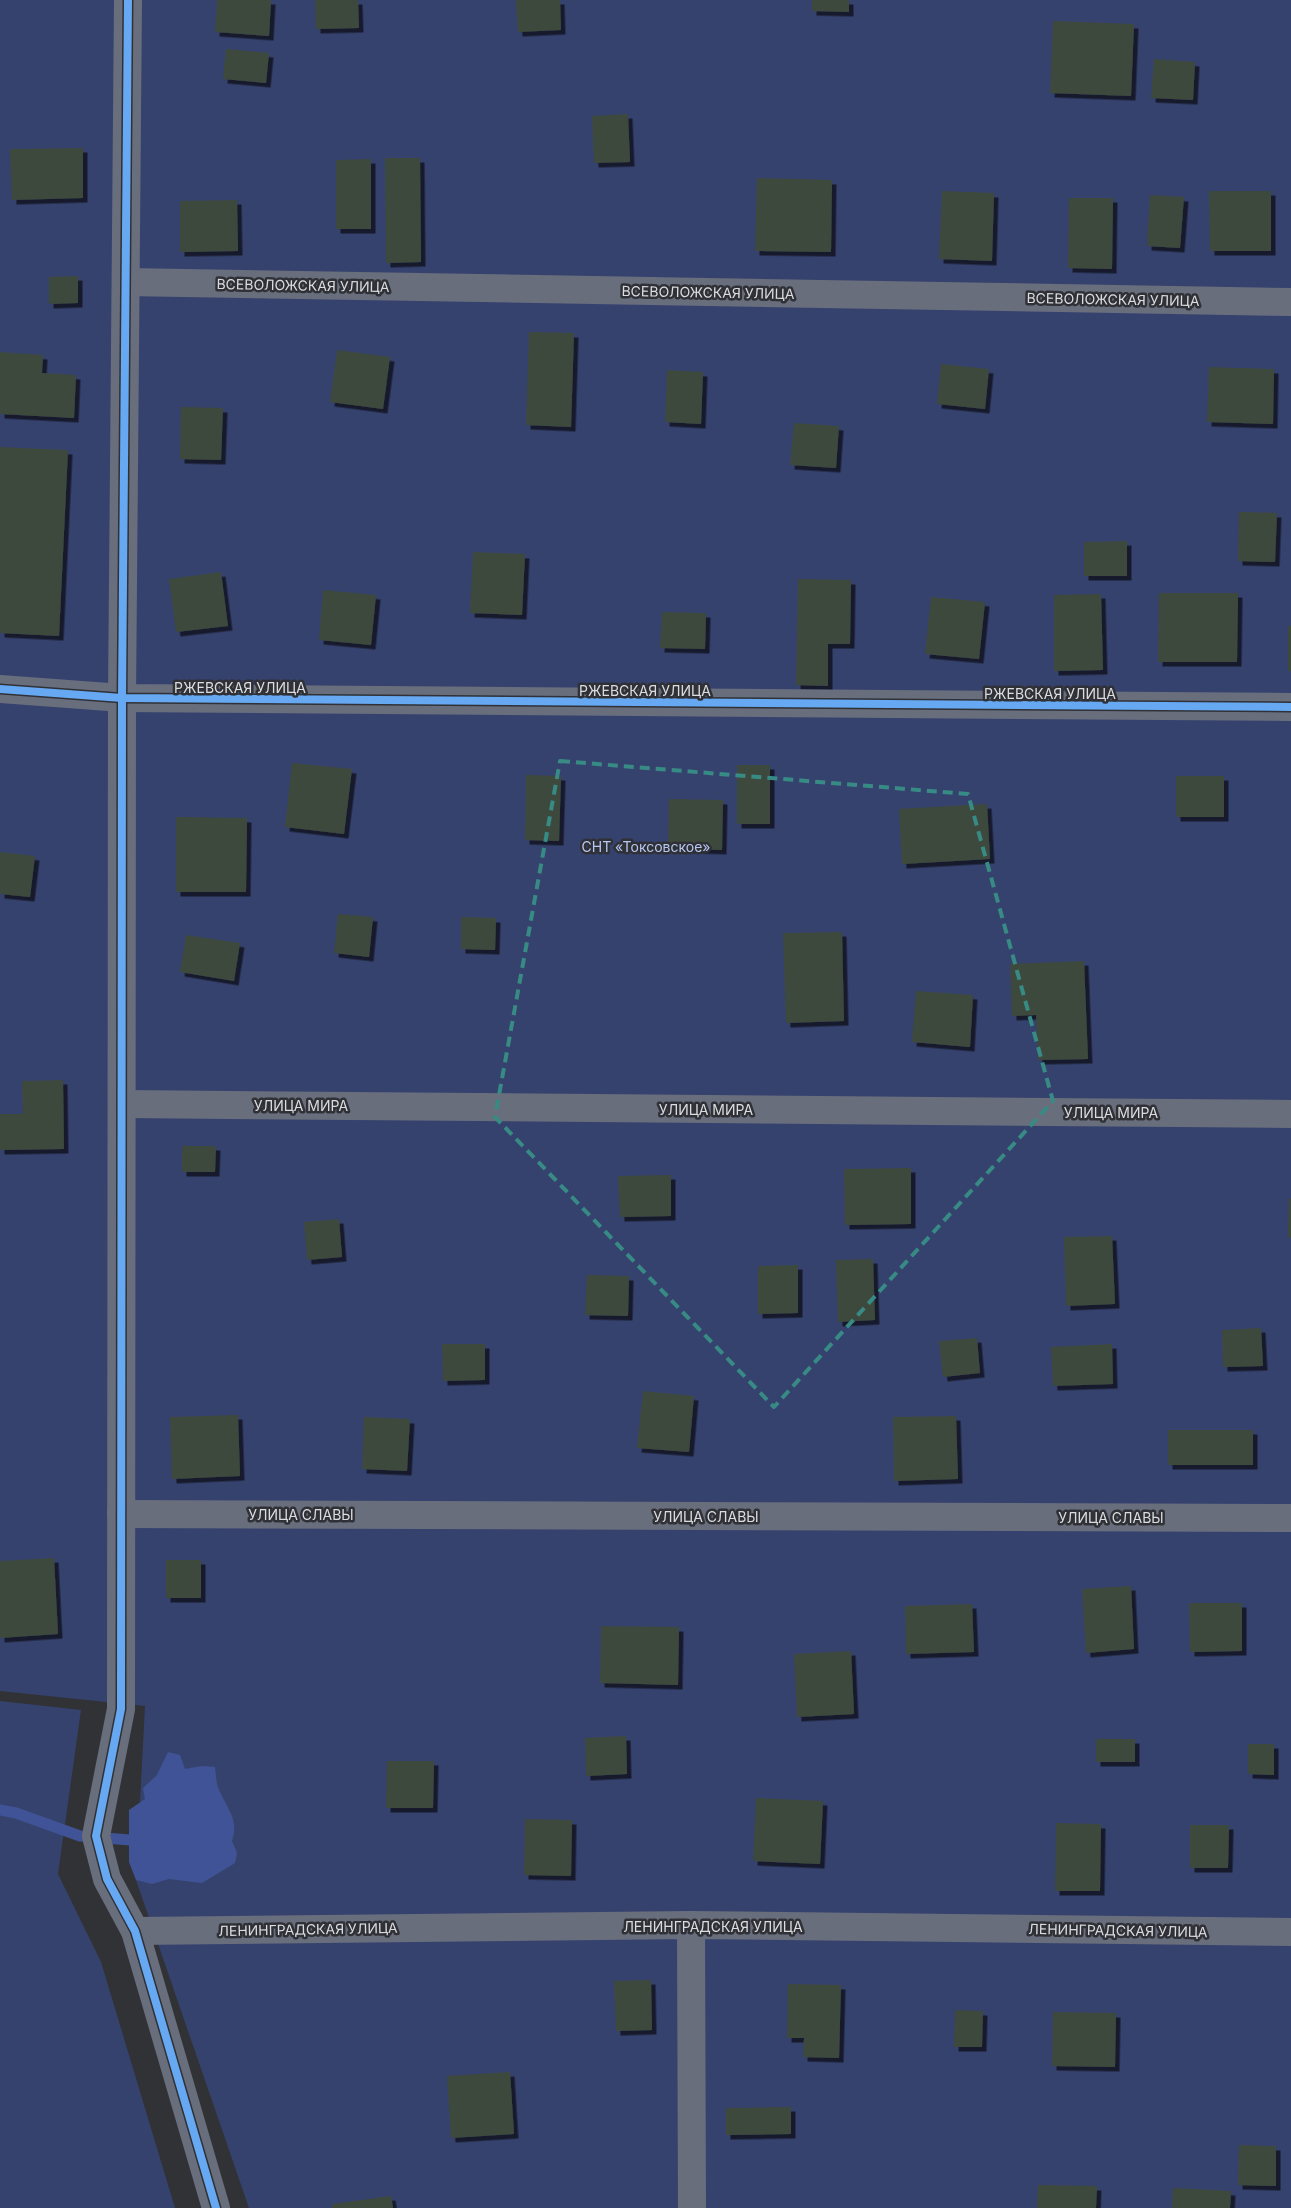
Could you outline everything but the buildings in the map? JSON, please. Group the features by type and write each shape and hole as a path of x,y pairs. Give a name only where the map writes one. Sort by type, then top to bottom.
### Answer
{"street":[{"path":"128,0 122,698 121,1710 96,1836 107,1879 136,1931 216,2208"},
{"name":"ВСЕВОЛОЖСКАЯ УЛИЦА","path":"126,282 1291,302"},
{"name":"РЖЕВСКАЯ УЛИЦА","path":"0,689 122,698 1291,707"},
{"name":"УЛИЦА МИРА","path":"122,1104 1291,1114"},
{"name":"УЛИЦА СЛАВЫ","path":"121,1514 1291,1518"},
{"path":"691,1925 692,2208"},
{"name":"ЛЕНИНГРАДСКАЯ УЛИЦА","path":"136,1931 691,1925 1291,1932"}],"highlighted area":[{"path":"560,761 968,794 1053,1101 774,1407 495,1117"}],"green space":[{"name":"СНТ «Токсовское»","path":"0,0 1291,0 1291,2208 249,2208 136,1880 145,1706 0,1691"},
{"path":"0,1701 81,1710 58,1874 101,1962 175,2208 0,2208"}],"shaded area":[{"path":"168,1752 180,1755 185,1769 202,1766 215,1767 218,1787 233,1820 234,1833 232,1841 237,1853 235,1863 202,1883 169,1879 152,1884 136,1880 129,1862 129,1810 145,1799 143,1788 157,1775"}],"waterway":[{"path":"0,1810 16,1813 80,1836 130,1840"}],"cycle path":[{"path":"128,0 122,698 121,1709 96,1836 107,1879 135,1931 216,2208"},
{"path":"0,689 122,698 1291,707"}]}
